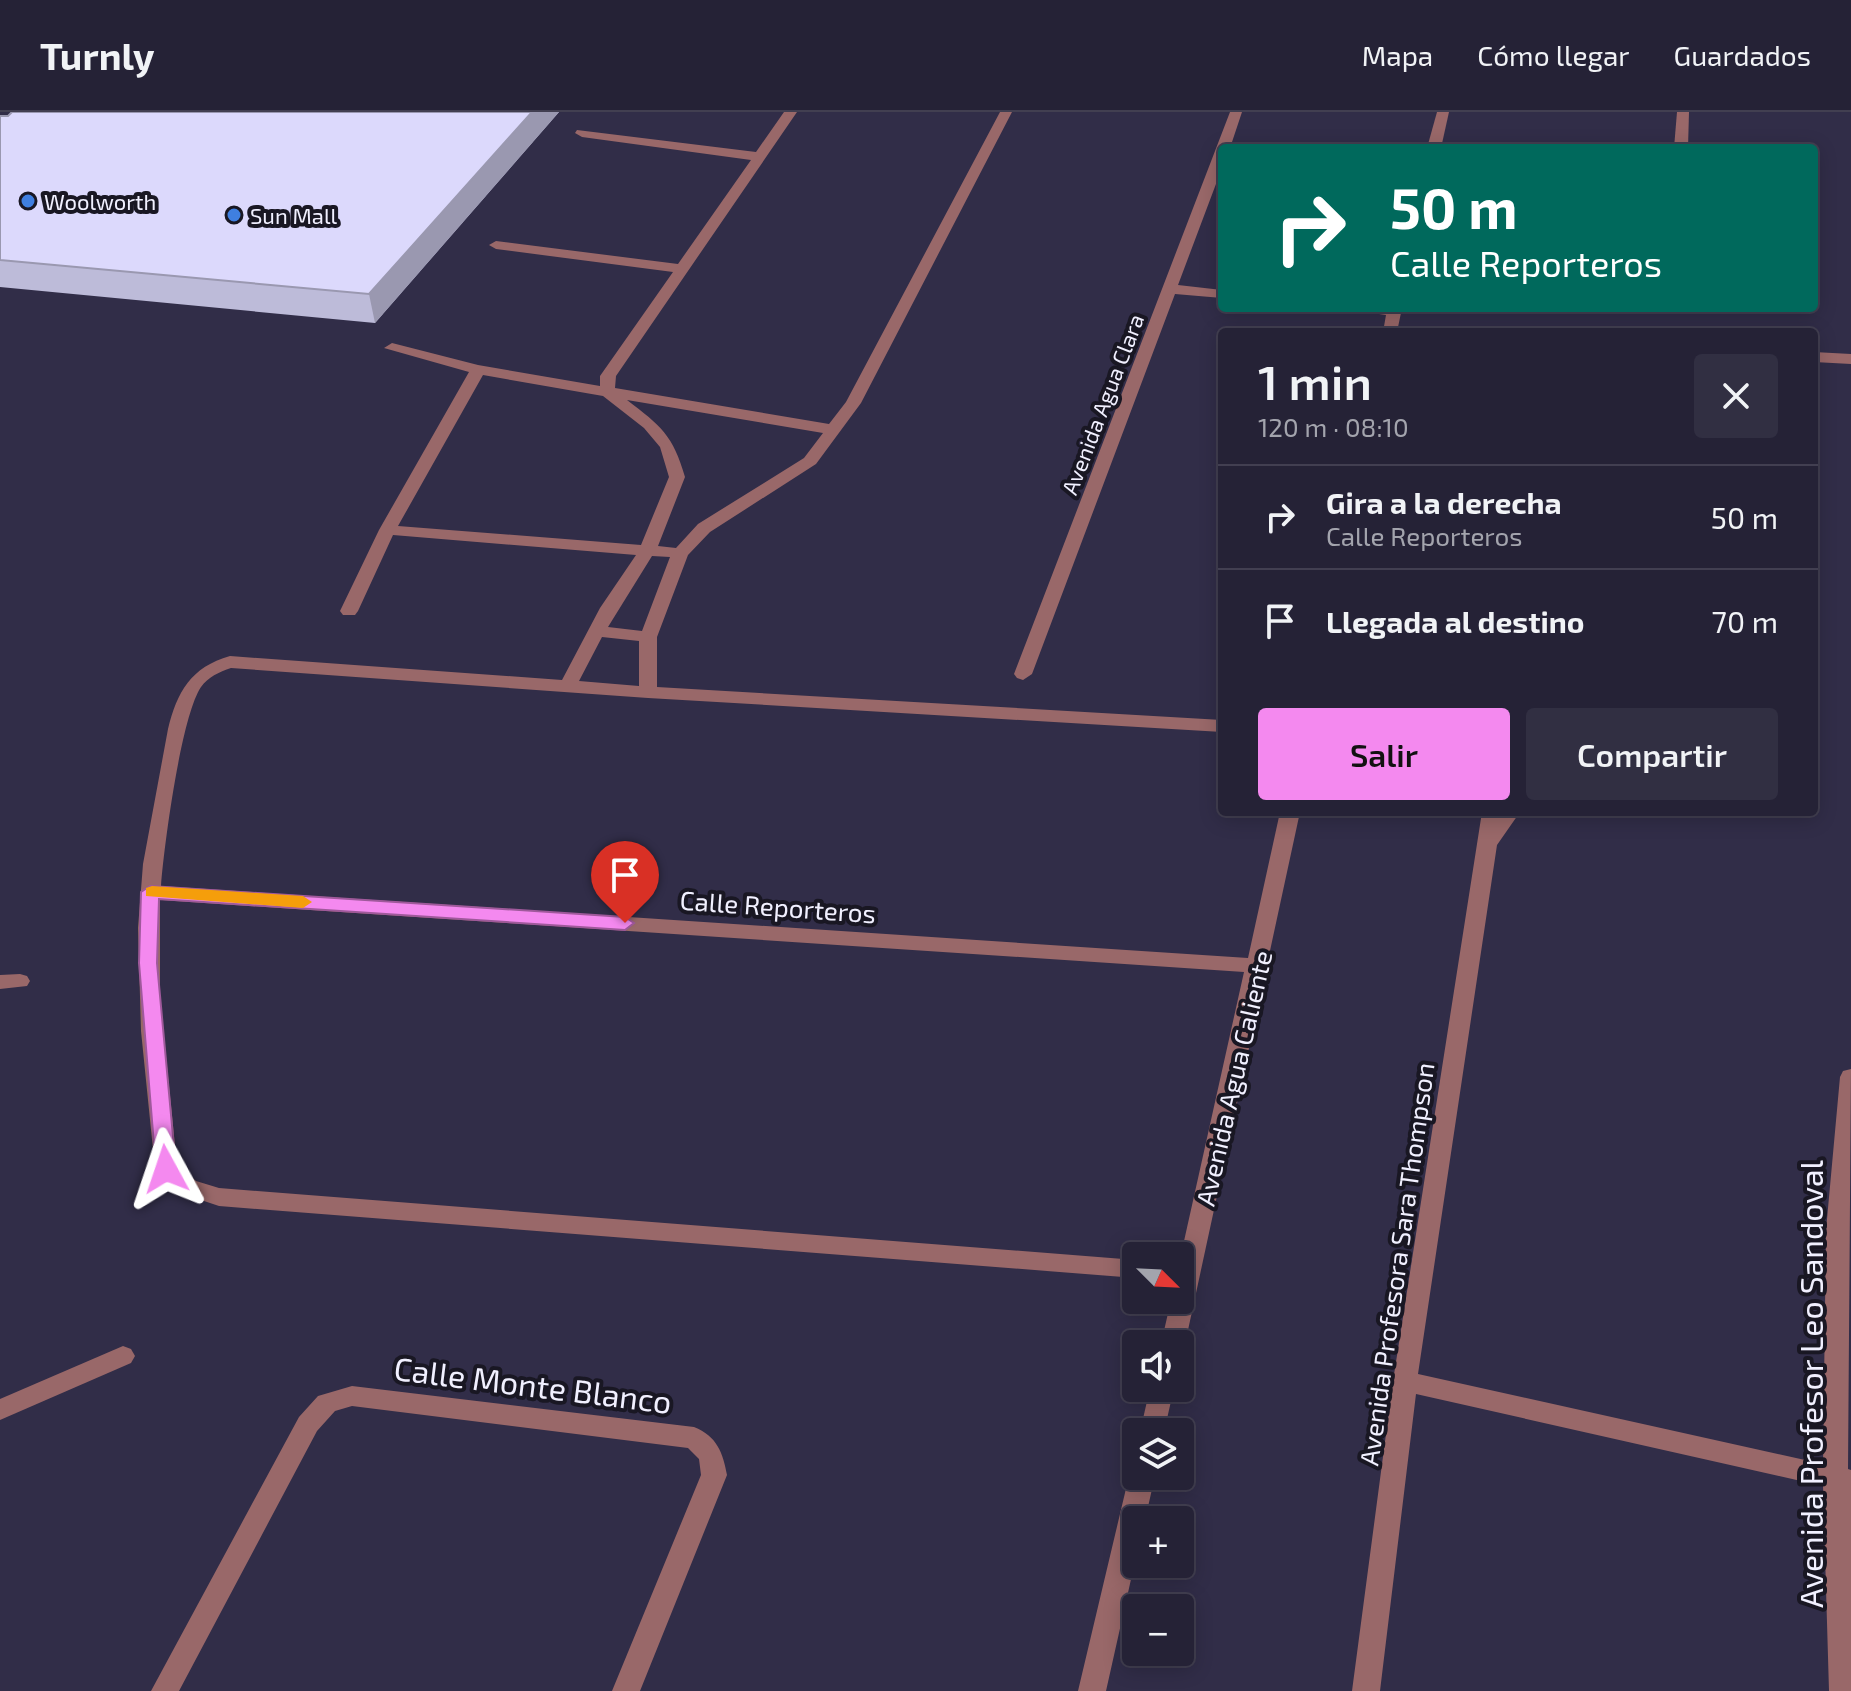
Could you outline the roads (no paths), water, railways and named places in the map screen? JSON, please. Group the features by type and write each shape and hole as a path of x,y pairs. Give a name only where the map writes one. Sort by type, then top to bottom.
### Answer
{"street":[{"path":"607,392 608,376 791,112"},
{"path":"648,692 648,637 680,553 704,528 810,461 836,430 1006,112"},
{"name":"Avenida Agua Clara","path":"1224,144 1236,112"},
{"path":"1435,144 1443,112"},
{"path":"1681,144 1683,112"},
{"path":"582,133 760,157"},
{"name":"Avenida Agua Clara","path":"1023,674 1170,289 1214,195 1218,172"},
{"path":"496,245 683,269"},
{"path":"1170,289 1218,294"},
{"path":"392,348 478,370 836,430"},
{"path":"1818,357 1851,359"},
{"path":"349,611 387,530 478,370"},
{"path":"568,685 596,631 648,549 677,477 668,446 650,425 607,392"},
{"path":"387,530 680,553"},
{"path":"596,631 648,637"},
{"path":"1122,1268 219,1197 188,1187 166,1169 148,963 150,892 174,743 192,686 206,671 230,662 648,692 1218,726"},
{"name":"Avenida Agua Caliente","path":"1191,1242 1258,966 1289,816"},
{"name":"Avenida Profesora Sara Thompson","path":"1366,1691 1405,1381 1492,816"},
{"name":"Avenida Profesora Sara Thompson","path":"1488,847 1507,816"},
{"name":"Calle Reporteros","path":"150,892 1258,966"},
{"name":"Avenida Profesor Leo Sandoval","path":"1843,1691 1843,1479 1836,1285 1851,1077"},
{"path":"0,1410 123,1356"},
{"path":"1405,1381 1843,1479"},
{"name":"Calle Monte Blanco","path":"165,1691 308,1424 327,1403 352,1396 694,1438 711,1454 714,1475 626,1691"},
{"path":"1092,1691 1139,1490"}],"place":[{"name":"Woolworth","path":"28,201"},
{"name":"Sun Mall","path":"234,215"}]}
